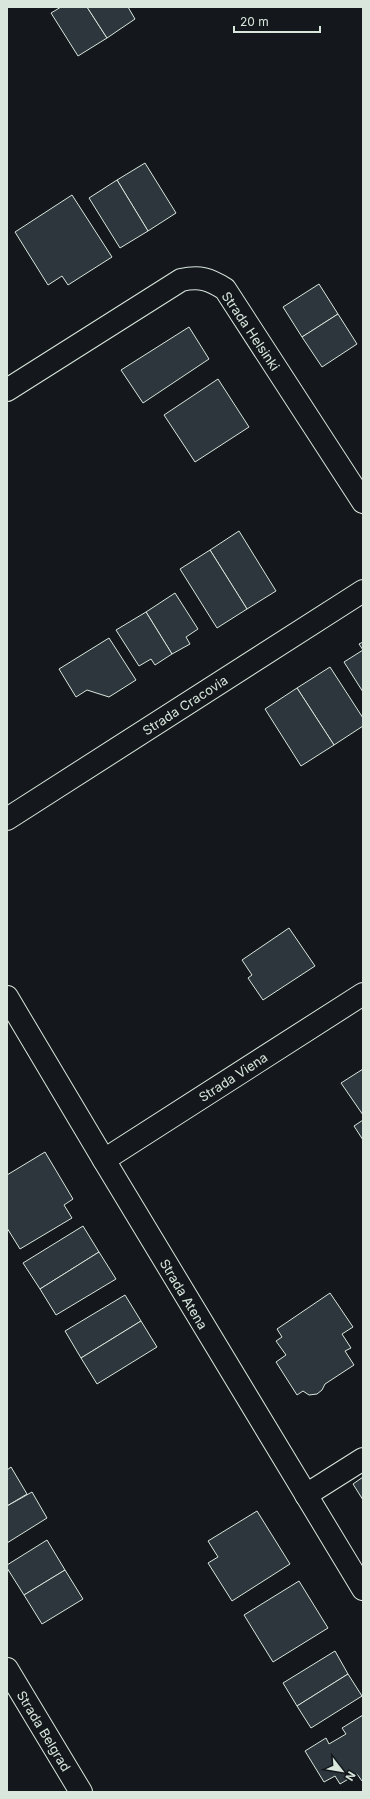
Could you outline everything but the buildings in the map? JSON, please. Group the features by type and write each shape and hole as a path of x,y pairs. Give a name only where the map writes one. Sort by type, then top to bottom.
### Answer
{"street":[{"name":"Strada Helsinki","path":"7,390 181,280 195,277 212,281 225,289 363,502"},
{"name":"Strada Cracovia","path":"7,819 363,591"},
{"name":"Strada Viena","path":"104,1160 363,994"},
{"name":"Strada Atena","path":"7,997 363,1589"},
{"path":"306,1495 363,1459"},
{"name":"Strada Belgrad","path":"7,1670 81,1792"}]}
